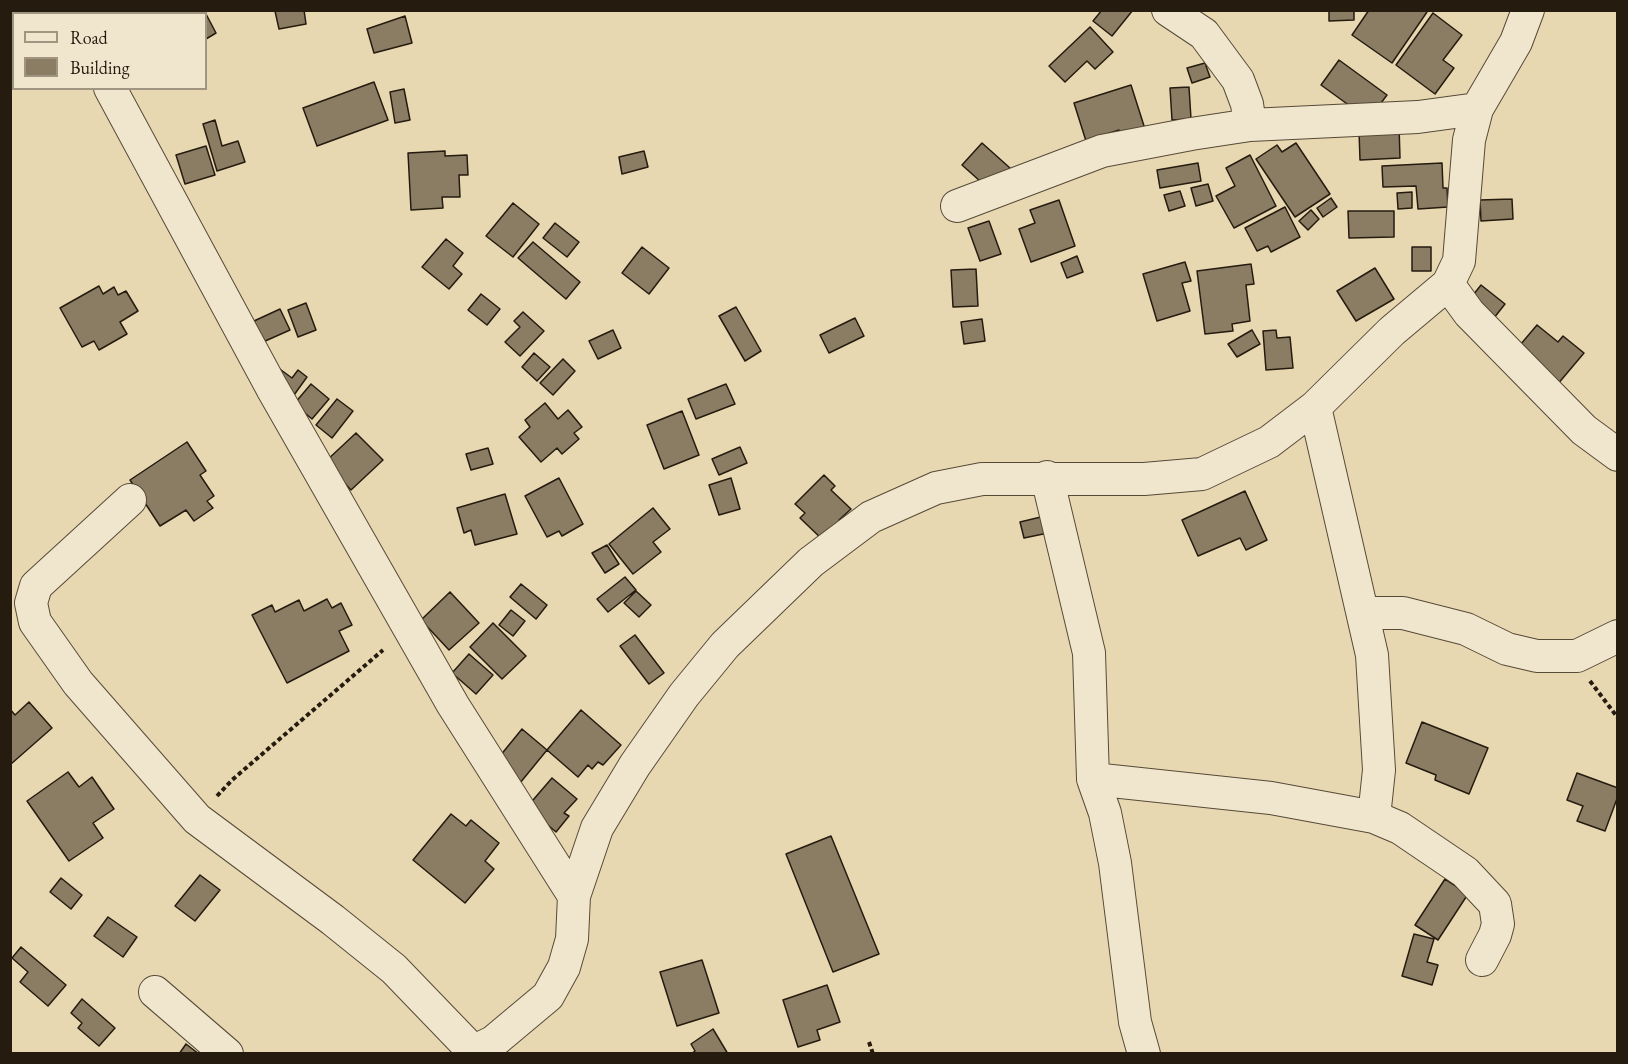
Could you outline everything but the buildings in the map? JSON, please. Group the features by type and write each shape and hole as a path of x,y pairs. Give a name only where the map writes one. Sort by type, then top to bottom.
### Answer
{"street":[{"path":"1168,10 1204,34 1238,80 1247,105 1250,125"},
{"path":"130,500 36,586 31,603 35,622 78,683 197,819 333,920 393,969 470,1052 493,1042 548,996 564,967 572,939 574,896 597,828 634,765 684,695 725,645 811,562 872,517 936,488 982,479 1047,477 1143,479 1202,474 1269,442 1315,407 1392,331 1448,285 1459,261 1468,150 1477,109 1515,42 1528,10"},
{"path":"111,90 272,388 453,705 574,896"},
{"path":"957,206 1102,151 1250,125 1418,117 1477,109"},
{"path":"1448,285 1469,313 1584,430 1617,455"},
{"path":"1315,407 1364,613 1375,690 1379,770 1374,817"},
{"path":"1047,477 1089,653 1093,779 1105,813 1115,863 1135,1022 1144,1053"},
{"path":"1364,613 1403,613 1466,629 1506,649 1537,656 1577,656 1617,636"},
{"path":"1093,779 1271,798 1374,817 1418,839 1465,872 1495,904 1498,924 1482,960"},
{"path":"155,992 227,1053"}],"path":[{"path":"197,819 232,780 383,651"},
{"path":"1577,656 1594,687 1617,718"},
{"path":"869,1042 873,1053"}]}
